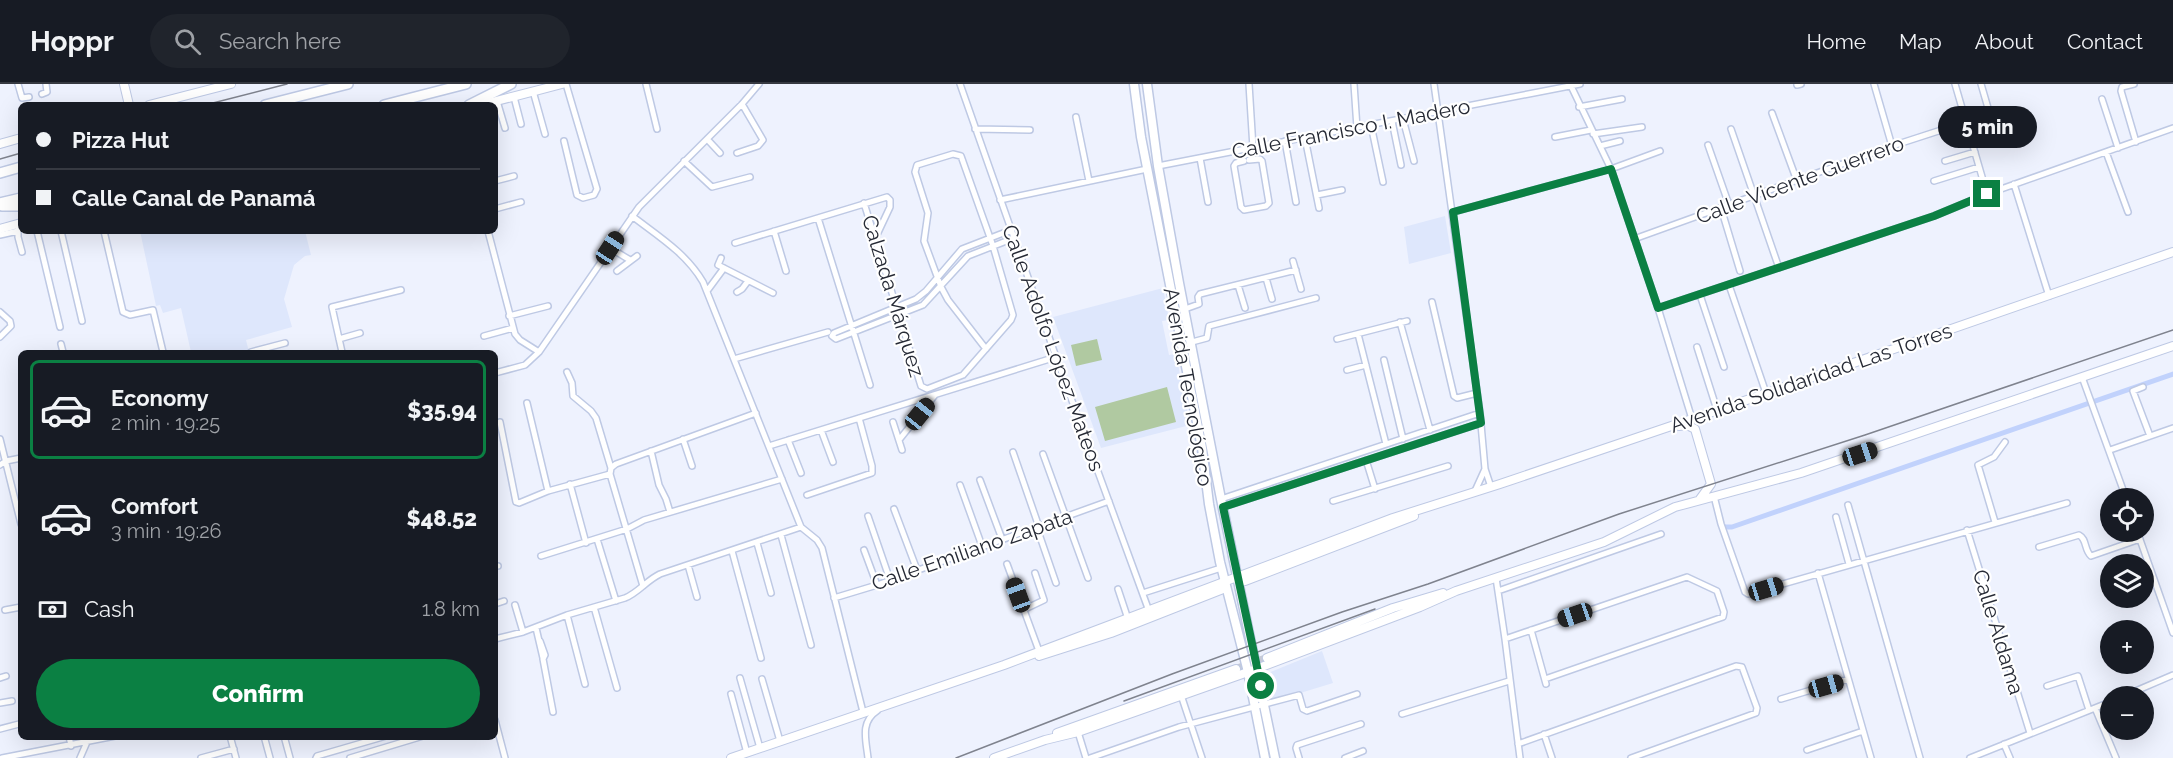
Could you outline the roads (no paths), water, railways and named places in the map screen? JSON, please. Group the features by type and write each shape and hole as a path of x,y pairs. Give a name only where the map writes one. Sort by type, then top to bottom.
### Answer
{"highway":[{"path":"277,102 348,84"},
{"path":"396,102 465,84"},
{"path":"475,102 511,84"},
{"path":"0,173 18,169"},
{"path":"0,205 18,199"},
{"path":"0,205 18,206"}],"main road":[{"path":"124,84 128,102"},
{"path":"161,102 231,84"},
{"path":"493,102 564,84"},
{"name":"Avenida Tecnológico","path":"1134,84 1147,169 1206,476 1223,585 1248,672 1265,758"},
{"name":"Avenida Tecnológico","path":"1147,84 1158,166 1172,242 1222,503 1275,758"},
{"path":"0,144 18,139"},
{"path":"0,229 18,226"},
{"path":"1161,244 1172,242"},
{"name":"Avenida Solidaridad Las Torres","path":"731,758 1004,665 1092,639 1223,585 1237,576 1393,518 1670,427 2173,252"},
{"path":"994,758 1045,740 1078,732 1258,669 1456,591 1604,542 1664,511 1801,474 2173,346"},
{"path":"1670,427 1688,425 1697,433 1711,484 1699,500"},
{"path":"1206,476 1217,474"},
{"name":"Avenida Solidaridad Las Torres","path":"1245,581 1423,512 1448,500"},
{"path":"1221,565 1234,560"},
{"name":"Avenida Solidaridad Las Torres","path":"1004,665 1223,585"},
{"path":"1267,658 1393,608 1430,596 1456,591"},
{"path":"1045,740 1060,732 1236,669"}],"street":[{"path":"18,84 22,98 29,97"},
{"path":"42,94 47,92 46,84"},
{"path":"564,84 597,189 594,195 583,198 577,195 564,141"},
{"path":"646,84 657,129"},
{"path":"498,372 525,365 539,352 646,198 742,104 759,84"},
{"name":"Calle Adolfo López Mateos","path":"960,84 1149,611"},
{"path":"1250,84 1253,148"},
{"path":"1354,84 1357,128"},
{"path":"1434,84 1480,413 1485,469 1491,487"},
{"name":"Calle Francisco I. Madero","path":"1158,166 1403,119 1548,87 1580,84"},
{"path":"1874,84 1892,146"},
{"path":"1955,84 1987,194"},
{"path":"1981,84 1988,108"},
{"path":"2134,84 2122,87 2121,91 2136,142"},
{"path":"1571,86 1579,107 1611,169 1658,308 1692,419"},
{"path":"533,92 545,134"},
{"path":"514,97 520,124"},
{"path":"1579,107 1622,99"},
{"path":"2102,99 2118,148"},
{"path":"498,104 505,128"},
{"path":"737,153 762,143 762,137 742,104"},
{"path":"1772,113 1797,181"},
{"path":"1076,117 1089,181"},
{"path":"1403,119 1414,161"},
{"path":"1392,121 1401,165"},
{"name":"Calle Vicente Guerrero","path":"1634,239 1892,146 1966,122"},
{"path":"1371,125 1383,182"},
{"path":"1555,137 1642,128"},
{"path":"1658,308 1934,216 2014,184 2173,128"},
{"path":"975,129 1030,130"},
{"path":"1731,129 1779,268"},
{"path":"1305,138 1320,208"},
{"path":"707,139 720,153"},
{"path":"1285,141 1296,202"},
{"path":"1600,146 1620,141"},
{"path":"1708,145 1729,205"},
{"path":"1246,149 1246,159"},
{"path":"1453,212 1611,169 1659,151"},
{"path":"1945,161 1975,152"},
{"path":"2106,152 2128,212"},
{"path":"952,154 961,156 990,237 1013,315 986,349 948,300 937,277 924,241 928,213 915,174 917,165 952,154"},
{"path":"1200,158 1208,202"},
{"path":"1246,159 1261,160 1268,205 1244,210 1241,208 1234,165 1246,159"},
{"path":"684,161 712,187 750,177"},
{"path":"1934,181 1979,166"},
{"path":"1000,200 1147,169"},
{"path":"498,180 514,176"},
{"path":"2014,184 2049,296"},
{"path":"1317,195 1342,190"},
{"path":"735,243 885,197 890,200 890,207 875,239"},
{"path":"498,208 521,202"},
{"name":"Calzada Márquez","path":"864,203 923,388 960,377 986,349"},
{"path":"1721,208 1740,271"},
{"path":"632,216 677,249 694,268 707,291 801,527 820,544 864,712"},
{"path":"818,218 870,385"},
{"path":"0,235 18,226"},
{"path":"1011,230 963,249 921,295 896,308 834,333 833,338 854,333 923,304 968,256 1014,238"},
{"path":"774,231 786,271"},
{"path":"20,234 22,252"},
{"path":"38,234 60,327"},
{"path":"62,234 82,321"},
{"path":"105,234 123,312 130,315 153,310 163,350"},
{"path":"489,234 509,316 517,338 539,352"},
{"path":"610,248 630,260"},
{"path":"617,271 637,256"},
{"path":"721,258 718,263 724,268 773,293"},
{"path":"1293,261 1301,289"},
{"path":"707,291 724,268"},
{"path":"1185,309 1199,304 1200,294 1296,270"},
{"path":"1266,278 1272,299"},
{"path":"737,292 748,281"},
{"path":"1239,285 1245,308"},
{"path":"1729,285 1766,393"},
{"path":"342,350 332,307 401,290"},
{"path":"1700,295 1724,367"},
{"path":"1192,342 1207,338 1209,326 1316,298"},
{"path":"1432,302 1455,397 1477,393"},
{"path":"509,316 548,306"},
{"path":"0,312 10,321 11,326 0,337"},
{"path":"1337,339 1403,321 1430,430"},
{"path":"484,336 513,328"},
{"path":"734,359 828,332"},
{"path":"339,339 360,333"},
{"path":"1358,334 1386,444"},
{"path":"251,350 285,343"},
{"path":"61,344 62,350"},
{"path":"1697,347 1717,410"},
{"path":"738,368 743,356"},
{"path":"769,446 1056,357"},
{"path":"1384,360 1404,439"},
{"path":"1347,370 1366,365"},
{"path":"567,372 573,388 573,396 596,418 619,508 643,586"},
{"path":"2082,376 2123,488"},
{"path":"2143,387 2133,391 2150,436"},
{"path":"899,440 936,394"},
{"path":"527,403 548,491"},
{"path":"500,422 514,501 519,503 610,471 616,464 756,412"},
{"path":"1222,503 1251,489 1480,413"},
{"path":"807,495 872,473 857,419"},
{"path":"893,422 902,450"},
{"path":"1222,503 1254,496 1481,423"},
{"path":"2110,450 2173,428"},
{"path":"821,430 833,462"},
{"path":"0,439 18,511"},
{"path":"683,439 692,466"},
{"path":"789,440 801,473"},
{"path":"1995,522 1978,465 1994,457 2005,442"},
{"path":"651,451 659,485 670,512"},
{"path":"1013,452 1056,583"},
{"path":"1043,454 1088,578"},
{"path":"0,465 18,459"},
{"path":"1366,460 1375,489"},
{"path":"1333,501 1448,466"},
{"path":"1475,491 1485,469"},
{"path":"541,556 586,543 670,512 782,479"},
{"path":"980,480 1002,539"},
{"path":"570,484 586,543"},
{"path":"960,485 982,546"},
{"path":"1251,489 1254,496"},
{"path":"1714,496 1720,524 1746,594 2067,503"},
{"name":"Calle Emiliano Zapata","path":"834,598 877,585 1109,501"},
{"path":"1848,505 1920,758"},
{"path":"894,509 917,570"},
{"path":"868,516 890,580"},
{"path":"1836,517 1849,564"},
{"path":"498,638 616,601 632,595 655,576 801,527"},
{"name":"Calle Aldama","path":"1967,530 2030,733"},
{"path":"1498,591 1661,534"},
{"path":"781,535 811,645"},
{"path":"2039,547 2079,535 2083,537 2088,554 2091,556 2131,542"},
{"path":"597,539 616,601"},
{"path":"2141,542 2173,633"},
{"path":"757,543 771,593"},
{"path":"864,550 877,585"},
{"path":"732,551 761,658"},
{"path":"1007,564 1039,651"},
{"path":"688,565 697,597"},
{"path":"1143,593 1221,565"},
{"path":"1023,610 1044,600 1035,573"},
{"path":"1818,573 1871,758"},
{"path":"1506,639 1531,630 1689,577 1715,589 1724,612 1724,616 1546,681 1531,630"},
{"path":"1496,578 1506,639 1509,681 1520,758"},
{"path":"1118,589 1128,619"},
{"path":"498,603 504,601"},
{"path":"515,605 523,632"},
{"path":"594,607 617,688"},
{"path":"5,610 18,608"},
{"path":"567,615 585,684"},
{"path":"536,628 544,655 553,712"},
{"path":"1518,744 1736,666 1742,667 1757,708 1756,713 1631,758"},
{"path":"2147,686 2173,675"},
{"name":"Calle Aldama","path":"2047,686 2078,676 2092,709"},
{"path":"741,678 760,748"},
{"path":"762,679 780,741"},
{"path":"1781,699 1848,679"},
{"path":"1402,714 1509,681"},
{"path":"730,694 747,753"},
{"path":"1077,758 1087,757 1190,724 1299,695 1303,709 1307,711 1357,694"},
{"path":"1181,696 1202,758"},
{"path":"0,703 12,701"},
{"path":"868,758 865,731 867,720 889,703"},
{"path":"1970,758 2100,706"},
{"path":"2092,709 2116,758"},
{"path":"0,729 18,724"},
{"path":"1299,758 1296,746 1360,724"},
{"path":"1807,750 1863,731"},
{"path":"498,732 505,758"},
{"path":"1078,732 1087,757"},
{"path":"1544,734 1552,758"},
{"path":"70,740 71,746"},
{"path":"1,757 38,755 96,740"},
{"path":"231,740 236,758"},
{"path":"265,740 270,758"},
{"path":"285,740 290,758"},
{"path":"316,758 373,740"},
{"path":"350,758 411,740"},
{"path":"80,758 87,742"},
{"path":"367,742 370,753"},
{"path":"2004,744 2010,758"},
{"path":"201,758 234,749"},
{"path":"1345,758 1363,751"}],"waterway":[{"path":"1722,527 1732,527 2173,374"}],"tunnel":[{"path":"1236,669 1267,658"}],"railway":[{"path":"217,102 287,84"},
{"path":"0,159 18,154"},
{"path":"956,758 1172,674 1619,514 1865,435 2173,330"},
{"path":"1124,701 1375,609"}]}
